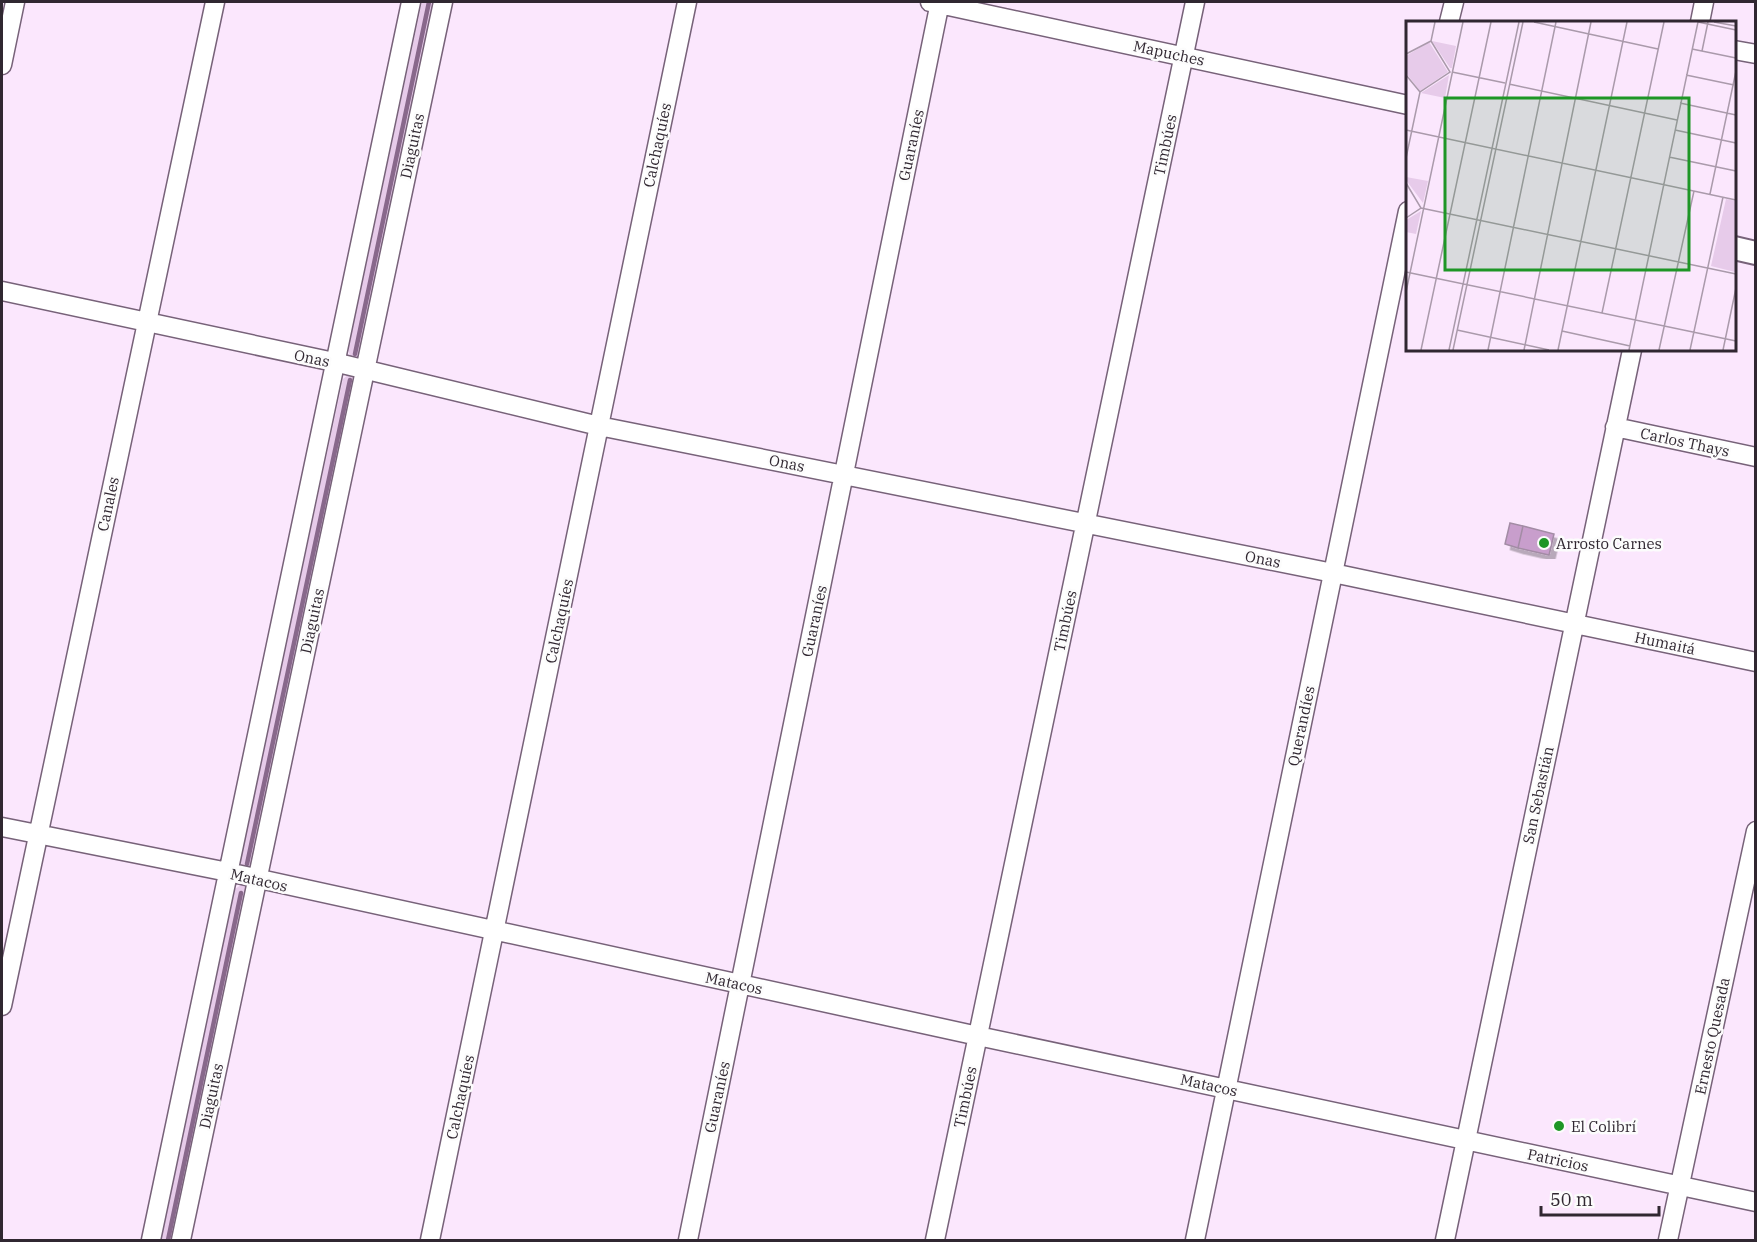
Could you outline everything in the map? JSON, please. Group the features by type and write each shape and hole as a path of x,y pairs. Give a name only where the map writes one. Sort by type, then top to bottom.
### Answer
{"street":[{"path":"2,65 15,2"},
{"name":"Canales","path":"2,1006 215,2"},
{"name":"Diaguitas","path":"151,1240 411,2"},
{"name":"Diaguitas","path":"181,1240 443,2"},
{"name":"Calchaquíes","path":"430,1240 687,2"},
{"name":"Mapuches","path":"937,2 1406,105"},
{"name":"Guaraníes","path":"688,1240 844,475 937,2"},
{"name":"Timbúes","path":"935,1240 1195,2"},
{"path":"1449,21 1454,2"},
{"path":"1700,21 1704,2"},
{"path":"1736,50 1755,54"},
{"name":"Querandíes","path":"1195,1240 1406,216"},
{"path":"1736,248 1755,253"},
{"name":"Onas","path":"2,291 334,362 599,426 1333,573 1574,624"},
{"name":"San Sebastián","path":"1445,1240 1632,351"},
{"name":"Carlos Thays","path":"1615,427 1755,457"},
{"name":"Humaitá","path":"1574,624 1755,662"},
{"name":"Matacos","path":"2,827 228,872 1466,1141"},
{"name":"Ernesto Quesada","path":"1668,1240 1755,831"},
{"name":"Patricios","path":"1466,1141 1755,1202"}],"shaded area":[{"path":"422,2 438,2 363,355 358,360 351,358 348,350"},
{"path":"349,374 357,378 253,869 241,867 240,861 343,379"},
{"path":"241,885 249,889 177,1240 161,1240 235,889"}],"building":[{"path":"1510,523 1523,526 1518,548 1505,544"},
{"path":"1523,526 1554,534 1549,555 1518,548"}],"waterway":[{"path":"355,354 429,2"},
{"path":"247,864 350,380"},
{"path":"168,1240 241,893"}],"place":[{"name":"Arrosto Carnes","path":"1544,543"},
{"name":"El Colibrí","path":"1559,1126"}]}
